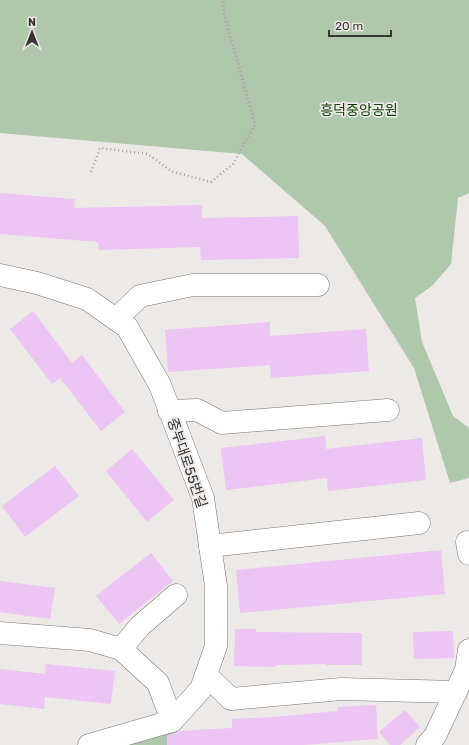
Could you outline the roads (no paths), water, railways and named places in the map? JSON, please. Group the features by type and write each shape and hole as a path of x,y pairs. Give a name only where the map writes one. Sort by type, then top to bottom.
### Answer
{"street":[{"name":"중부대로55번길","path":"0,275 37,282 87,299 127,327 160,385 202,498 216,586 216,646 201,689 172,721"},
{"path":"116,319 140,296 193,285 318,285"},
{"path":"169,411 197,410 222,422 388,410"},
{"path":"210,546 419,523"},
{"path":"121,649 140,626 176,594"},
{"path":"0,633 90,640 121,649 158,683 172,721 89,745"},
{"path":"427,745 435,736 466,670 469,650"},
{"path":"206,675 230,699 341,689 456,692"}],"park label":[{"name":"흥덕중앙공원","path":"359,110"}]}
